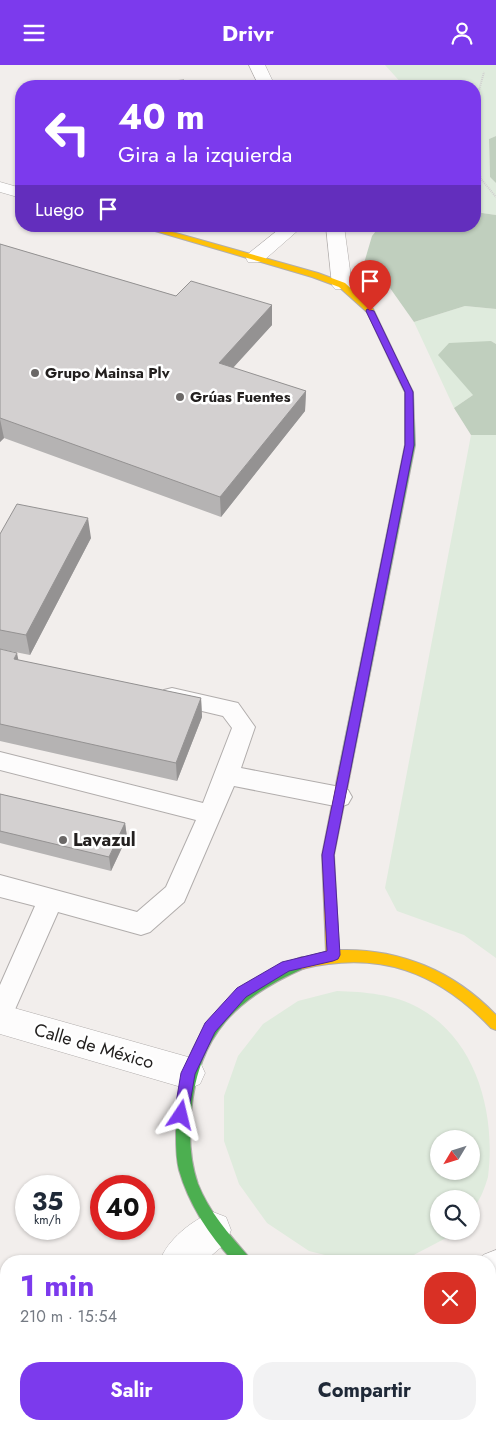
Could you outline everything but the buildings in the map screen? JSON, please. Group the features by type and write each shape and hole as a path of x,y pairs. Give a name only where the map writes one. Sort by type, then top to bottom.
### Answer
{"street":[{"path":"257,65 265,80"},
{"path":"0,187 15,191"},
{"path":"163,232 315,275 342,285 370,311 409,392 410,445 328,855 333,955"},
{"path":"254,258 286,232"},
{"path":"336,232 342,285"},
{"path":"237,1255 213,1230 186,1170 181,1115 188,1073 210,1027 241,993 286,966 333,955 383,957 437,975 482,1007 496,1023"},
{"name":"Calle de México","path":"0,1019 188,1073"},
{"path":"185,1255 213,1230"}],"lane":[{"path":"0,886 141,924 175,894 227,775 244,727 230,709 153,692"},
{"path":"0,761 210,815"},
{"path":"227,775 340,797"},
{"path":"0,1014 51,899"}],"path":[{"path":"481,83 484,72"},
{"path":"481,179 496,197"}],"green space":[{"path":"385,65 496,65 496,136 489,139 490,177 496,183 496,215 481,213 481,80 399,80"},
{"path":"496,136 496,183 490,177 489,139"},
{"path":"481,213 496,215 496,309 465,306 414,322 390,288 362,270 372,236 375,232 481,232"},
{"path":"465,306 496,309 496,344 491,341 473,395 454,408 414,322"},
{"path":"491,341 496,344 496,435 471,435 454,408 473,395 438,355 449,343"},
{"path":"471,435 496,435 496,958 464,935 397,911 385,888"},
{"path":"337,991 358,992 389,997 419,1008 439,1022 455,1039 468,1059 478,1081 485,1104 490,1153 488,1177 480,1197 480,1190 430,1190 430,1240 442,1240 414,1255 325,1255 309,1251 267,1223 239,1184 224,1141 224,1096 238,1056 263,1024 298,1001"}],"traffic: fast":[{"path":"345,769 410,445 409,392 404,382"},
{"path":"238,1255 209,1220 191,1185 185,1166 183,1147 186,1094 192,1067 202,1044 215,1023 232,1004 252,988 276,974 302,963"}],"traffic: slow":[{"path":"163,232 315,275 342,285 370,311 404,382"},
{"path":"333,955 328,855 345,769"},
{"path":"302,963 335,956 384,958 405,963 445,981 481,1008 496,1024"}],"place":[{"name":"Grupo Mainsa Plv","path":"35,373"},
{"name":"Grúas Fuentes","path":"180,397"},
{"name":"Lavazul","path":"63,840"}],"route":[{"path":"181,1115 188,1073 210,1027 241,993 286,966 333,955 328,855 410,445 409,392 370,311"}]}
